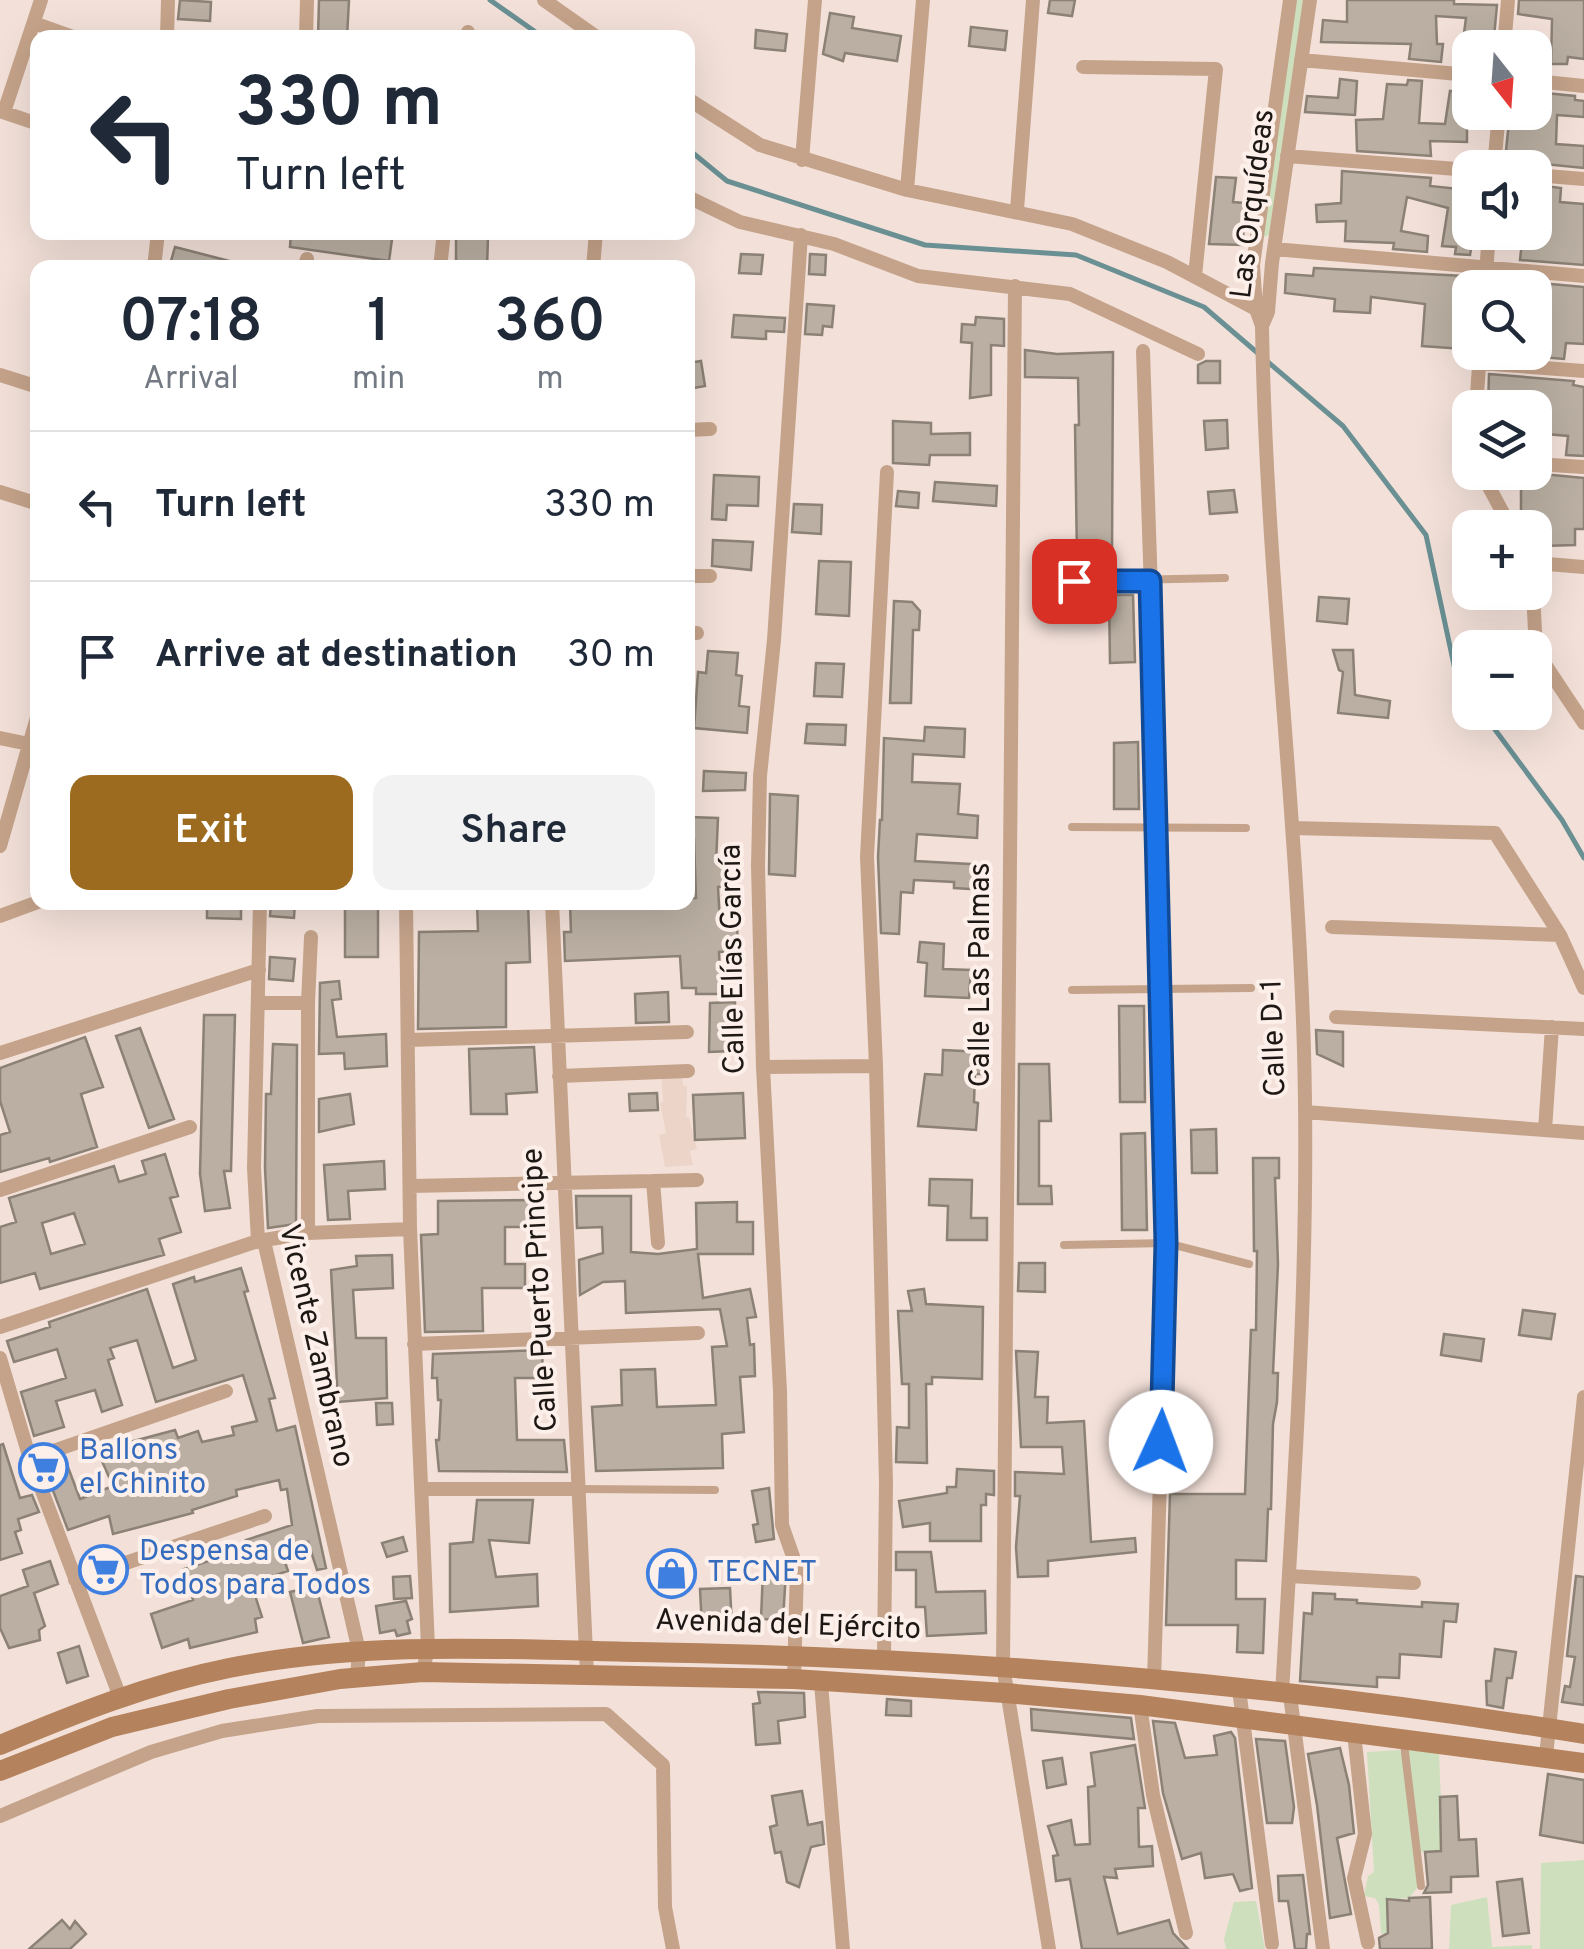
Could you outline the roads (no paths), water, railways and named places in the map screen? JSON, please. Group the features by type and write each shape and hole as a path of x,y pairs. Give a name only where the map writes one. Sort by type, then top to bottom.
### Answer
{"main road":[{"name":"Avenida del Ejército","path":"7,1740 120,1697 229,1668 359,1651 428,1648 795,1654 1003,1666 1238,1689 1584,1734"},
{"name":"Avenida del Ejército","path":"0,1771 112,1727 229,1699 357,1677 423,1672 794,1679 1005,1692 1140,1705 1584,1763"}],"street":[{"path":"31,30 41,0"},
{"path":"167,30 168,0"},
{"path":"306,30 308,0"},
{"path":"544,0 587,30"},
{"path":"802,160 816,0"},
{"path":"907,190 924,0"},
{"path":"1016,210 1033,0"},
{"name":"Las Orquídeas","path":"1262,326 1256,309 1254,251 1290,0"},
{"name":"Las Orquídeas","path":"1262,326 1268,312 1310,0"},
{"path":"1506,30 1508,0"},
{"path":"34,23 54,30"},
{"path":"30,34 2,111 30,121"},
{"path":"1301,60 1452,73"},
{"path":"1083,68 1216,69 1195,276"},
{"path":"1552,83 1584,86"},
{"path":"695,104 740,134 802,160 907,190 1072,224 1195,276 1256,309"},
{"path":"1286,156 1452,169"},
{"path":"1552,177 1584,180"},
{"path":"695,200 740,222 834,244 918,276 1058,291 1094,303 1198,354"},
{"name":"Calle Elías García","path":"794,1679 797,1568 782,1525 779,1372 763,1067 758,816 774,640 800,235"},
{"path":"1274,249 1584,276"},
{"path":"1486,268 1488,250"},
{"name":"Calle Las Palmas","path":"1016,286 1003,1666 1049,1949"},
{"name":"Calle D-1","path":"1262,326 1305,1112 1304,1293 1288,1576 1286,1695 1295,1725 1323,1949"},
{"path":"1143,351 1166,1243 1154,1680"},
{"path":"1552,367 1584,371"},
{"path":"0,375 30,384"},
{"path":"695,430 710,430"},
{"path":"1552,465 1584,468"},
{"path":"884,1658 886,1483 867,857 887,472"},
{"path":"0,492 30,501"},
{"path":"1552,564 1584,567"},
{"path":"695,576 710,576"},
{"path":"1534,610 1536,651 1584,722"},
{"path":"0,738 29,744"},
{"path":"30,741 30,752"},
{"path":"0,846 4,819 30,762"},
{"path":"1292,828 1495,833 1560,935 1584,988"},
{"path":"0,916 30,905"},
{"name":"Vicente Zambrano","path":"260,910 254,1168 261,1241 359,1651 357,1677"},
{"path":"406,910 410,1228 428,1648 423,1672"},
{"name":"Calle Puerto Principe","path":"552,910 587,1674"},
{"path":"1332,927 1560,935"},
{"path":"308,1233 311,937"},
{"path":"0,1052 259,970"},
{"path":"259,1002 308,1003"},
{"path":"1336,1017 1584,1029"},
{"path":"1545,1130 1552,1028"},
{"path":"408,1040 686,1032"},
{"path":"763,1067 876,1066"},
{"path":"559,1076 688,1071"},
{"path":"1305,1112 1584,1133"},
{"path":"0,1190 190,1127"},
{"path":"410,1186 697,1180"},
{"path":"653,1181 658,1242"},
{"path":"0,1327 261,1241 308,1233 410,1228"},
{"path":"414,1344 698,1333"},
{"path":"0,1358 30,1458 120,1697"},
{"path":"30,1458 226,1392"},
{"path":"1546,1756 1584,1397"},
{"path":"422,1489 579,1490"},
{"path":"76,1580 265,1516"},
{"path":"1288,1576 1414,1582"},
{"path":"821,1683 843,1949"},
{"path":"1238,1689 1272,1944"},
{"path":"1140,1705 1152,1795 1186,1933"},
{"path":"0,1816 151,1752 222,1731 318,1716 606,1714 662,1765 665,1907 673,1949"},
{"path":"1354,1733 1365,1834 1354,1878 1368,1942"}],"lane":[{"path":"1074,581 1225,578"},
{"path":"1072,827 1246,828"},
{"path":"1072,990 1251,988"},
{"path":"1064,1245 1166,1243 1249,1264"},
{"path":"579,1490 716,1490"},
{"path":"1404,1740 1421,1886"}],"waterway":[{"path":"490,0 533,30"},
{"path":"695,155 727,181 925,245 1076,255 1204,307 1260,355"},
{"path":"1268,362 1343,426 1426,535 1452,656"},
{"path":"1495,730 1562,820 1584,858"}],"place":[{"name":"Ballons el Chinito","path":"44,1468"},
{"name":"Despensa de Todos para Todos","path":"104,1569"},
{"name":"TECNET","path":"672,1573"}]}
